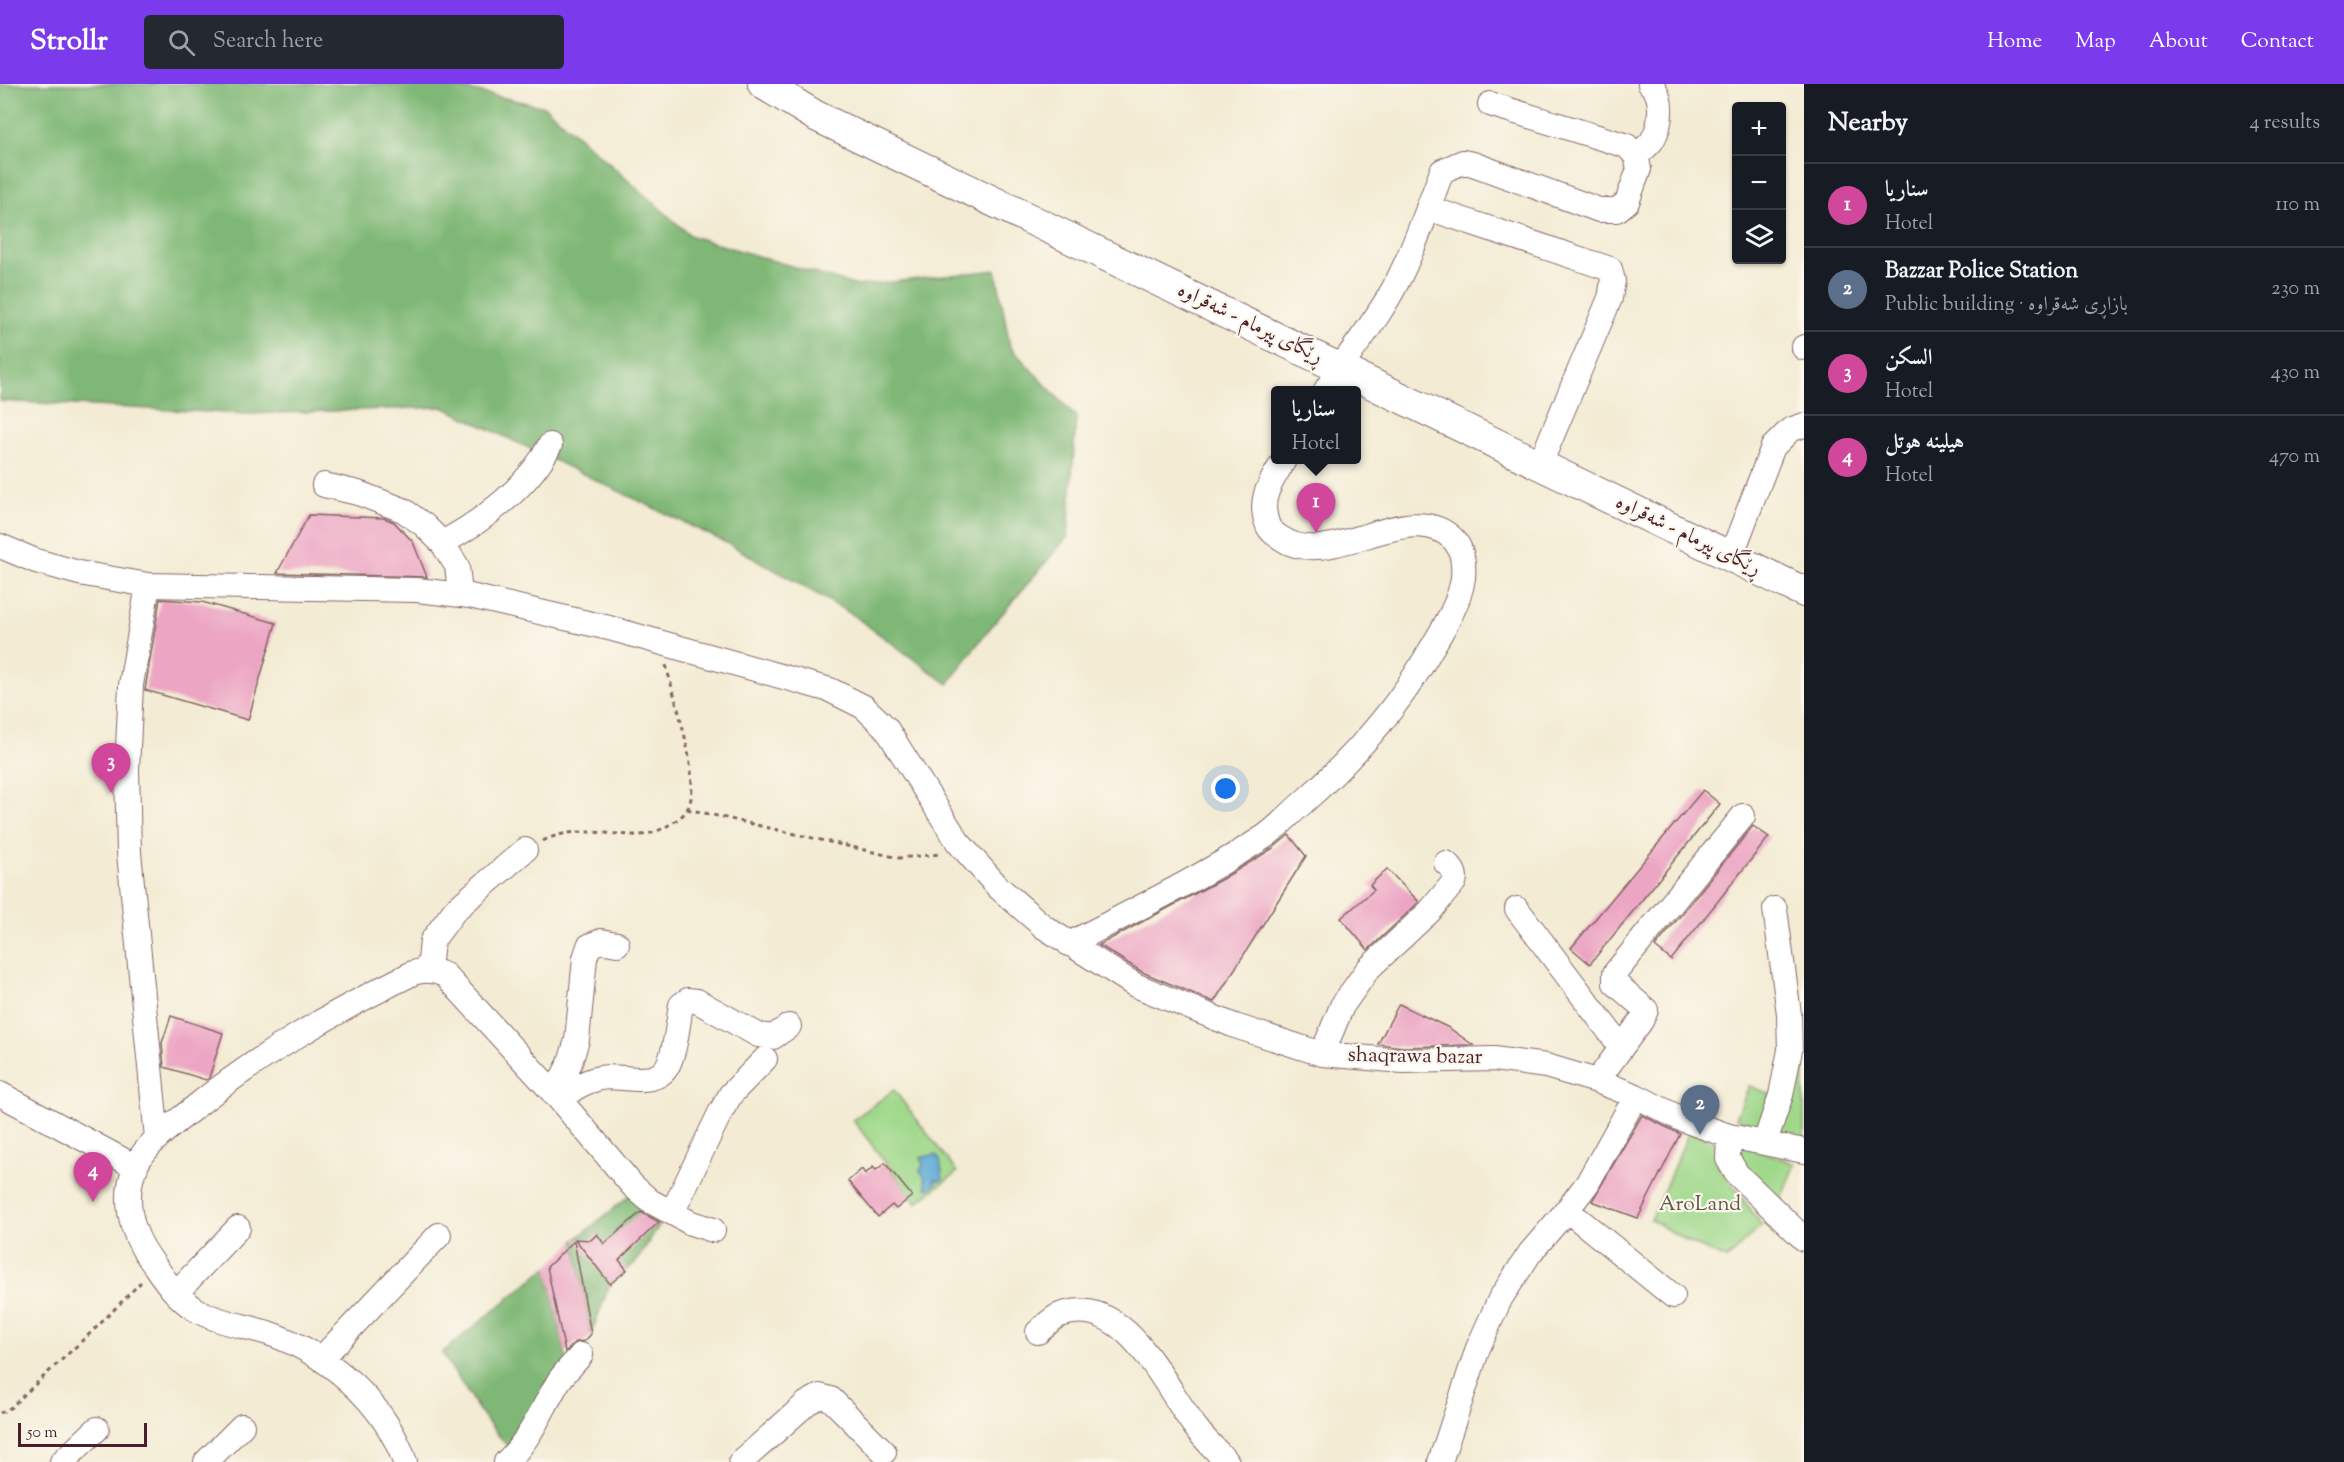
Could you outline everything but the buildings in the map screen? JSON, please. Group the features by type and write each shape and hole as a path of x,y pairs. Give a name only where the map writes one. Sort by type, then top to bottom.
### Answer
{"main road":[{"name":"ڕێگای پیرمام - شەقراوە","path":"763,84 816,116 1350,386"},
{"name":"ڕێگای پیرمام - شەقراوە","path":"1361,390 1540,464 1804,592"}],"street":[{"path":"1636,156 1653,139 1661,110 1656,89 1650,84"},
{"path":"1333,379 1370,329 1398,282 1442,171 1463,162 1473,164 1599,210 1617,210 1627,202 1639,168 1636,156 1627,146 1491,104"},
{"path":"1428,208 1610,270 1613,281 1610,298 1540,464"},
{"path":"1731,556 1773,447 1790,430 1804,425"},
{"path":"442,543 464,531 507,498 542,460 550,445"},
{"path":"1069,944 1172,891 1266,836 1331,778 1410,687 1449,619 1462,586 1464,570 1457,544 1448,534 1432,527 1414,525 1326,546 1307,547 1286,542 1270,531 1264,517 1263,499 1281,464"},
{"path":"324,485 358,493 404,510 442,543 457,566 460,594"},
{"name":"shaqrawa bazar","path":"0,546 36,561 79,573 148,585 417,590 460,594 586,622 830,690 864,707 886,728 958,842 998,887 1036,920 1069,944 1135,985 1234,1026 1322,1054 1385,1061 1494,1059 1546,1066 1597,1081 1636,1096 1681,1119 1729,1136 1804,1151"},
{"path":"148,585 131,685 128,811 129,853 157,1138"},
{"path":"1597,1081 1645,1015 1646,1010 1615,983 1615,973 1743,816"},
{"path":"429,970 432,941 455,910 525,850"},
{"path":"1322,1054 1342,1006 1368,969 1430,911 1454,882 1456,878 1452,868 1446,862"},
{"path":"1517,909 1621,1047"},
{"path":"1765,1142 1781,1095 1790,1050 1789,1014 1774,909"},
{"path":"557,1097 577,1040 585,958 589,946 601,941 617,944"},
{"path":"405,1462 397,1442 378,1412 358,1390 321,1359 305,1348 286,1340 209,1317 192,1307 176,1293 139,1241 130,1212 130,1187 141,1156 157,1138 231,1078 292,1037 412,973 429,970 445,975 557,1097 633,1186 650,1201 691,1223 713,1230"},
{"path":"557,1097 576,1086 601,1078 652,1078 664,1071 672,1056 681,1005 688,1000 697,1001 758,1035 773,1037 789,1026"},
{"path":"672,1211 731,1094 765,1059"},
{"path":"0,1094 136,1167"},
{"path":"1440,1462 1478,1348 1496,1307 1530,1253 1568,1210 1605,1154 1636,1096"},
{"path":"1729,1136 1728,1159 1737,1174 1804,1239"},
{"path":"1568,1210 1673,1296"},
{"path":"176,1293 238,1228"},
{"path":"321,1359 439,1235"},
{"path":"1038,1332 1059,1315 1079,1312 1092,1313 1120,1326 1150,1360 1196,1428 1227,1462"},
{"path":"506,1462 520,1450 559,1381 582,1355"},
{"path":"741,1462 807,1403 820,1396 831,1399 884,1452"},
{"path":"206,1462 242,1426"},
{"path":"63,1462 97,1429"}],"path":[{"path":"525,850 555,834 597,832 635,836 657,832 675,821 687,809 692,792 692,773 661,643"},
{"path":"687,809 899,858 942,854 958,842"},
{"path":"0,1413 10,1408 99,1325 155,1266"}],"green space":[{"path":"0,84 442,84 545,107 691,236 857,286 996,270 1010,347 1076,417 1068,536 985,634 948,684 850,613 731,545 443,407 247,414 0,401"},
{"path":"1804,1062 1804,1143 1736,1118 1749,1086 1789,1101"},
{"path":"894,1090 957,1172 916,1203 853,1120"},
{"name":"AroLand","path":"1689,1132 1723,1145 1717,1164 1762,1225 1727,1259 1689,1242 1651,1220"},
{"path":"1739,1142 1795,1164 1778,1205 1742,1163"},
{"path":"635,1191 663,1219 636,1262 610,1284 591,1334 574,1241"},
{"path":"547,1267 567,1361 508,1447 482,1415 442,1353"}],"water":[{"path":"936,1155 940,1160 943,1178 941,1181 934,1179 936,1184 929,1189 926,1188 924,1176 920,1171 923,1164 921,1157"}],"place":[{"name":"سناريا","path":"1316,533"},
{"name":"السكن","path":"111,793"},
{"name":"Bazzar Police Station","path":"1700,1135"},
{"name":"هيلينه هوتل","path":"93,1202"}]}
